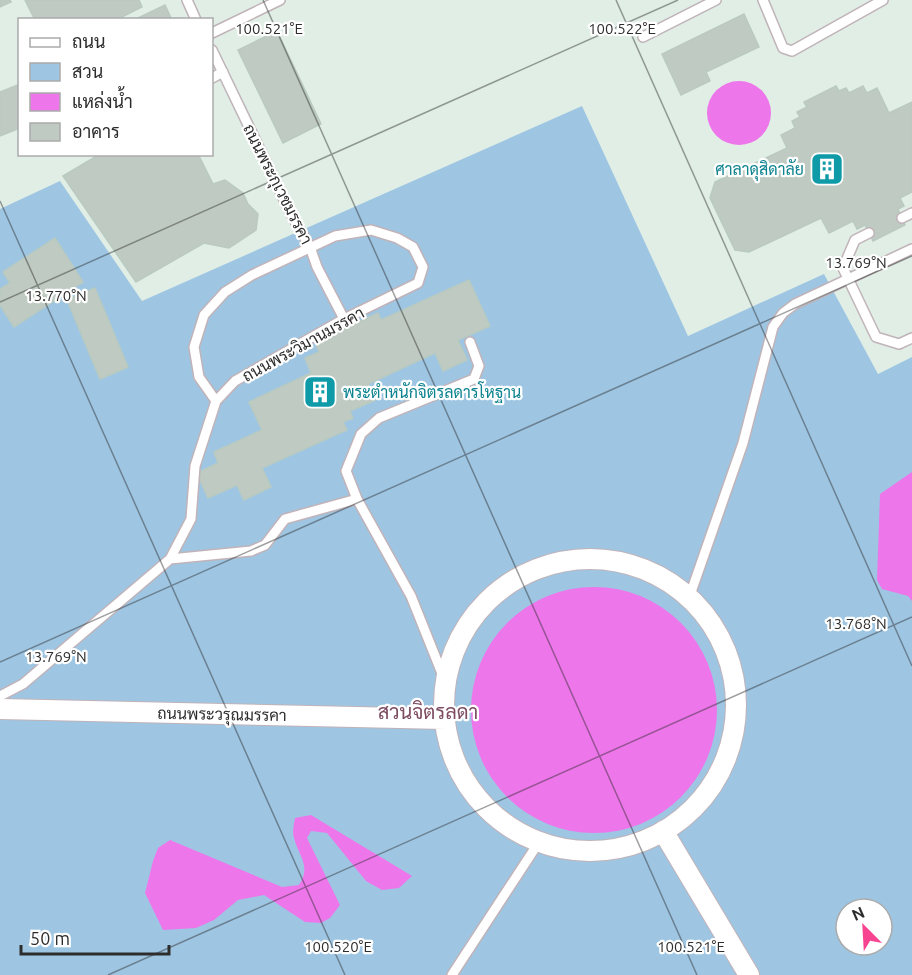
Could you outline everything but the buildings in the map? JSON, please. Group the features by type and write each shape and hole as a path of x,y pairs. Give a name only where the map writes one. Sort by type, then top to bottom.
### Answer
{"street":[{"path":"589,559 615,561 639,567 663,578 683,592 702,610 717,631 728,654 734,678 736,704 734,729 728,754 717,777 702,798 684,816 663,831 640,842 615,848 589,850 564,848 539,842 516,831 495,816 477,798 462,777 445,729 443,704 445,681 462,633 477,612 495,594 516,579 539,568 564,561 589,559"},
{"name":"ถนนพระวรุณมรรคา","path":"0,710 445,719"},
{"path":"663,831 749,975"}],"lane":[{"path":"187,0 195,18"},
{"path":"213,33 280,0"},
{"path":"643,37 716,0"},
{"path":"764,0 783,48 792,51 884,0"},
{"name":"ถนนพระกุเวชมรรคา","path":"213,52 344,320"},
{"path":"213,77 223,72"},
{"path":"902,218 912,213"},
{"name":"ถนนพระวิมานมรรคา","path":"0,696 23,684 170,559 191,519 195,466 216,401 235,381 344,320 418,283 423,267 412,247 397,238 371,230 335,236 310,247"},
{"path":"869,233 855,240 843,268 876,337 899,344 912,338"},
{"path":"216,401 200,377 194,347 204,315 225,292 252,275 310,247"},
{"path":"689,598 743,443 773,327 783,313 795,304 912,249"},
{"path":"445,681 411,596 357,499 346,471 361,434 378,418 474,379 479,366 470,342"},
{"path":"170,559 251,551 265,544 285,519 357,499"},
{"path":"452,975 539,842"}],"green space":[{"path":"582,106 688,336 824,274 878,374 912,357 912,975 0,975 0,209 60,181 142,301"}],"water":[{"path":"733,81 745,81 762,90 769,101 771,113 769,125 762,136 745,145 733,145 721,140 712,131 707,119 707,107 712,95 721,86"},
{"path":"912,472 912,601 908,596 882,589 877,580 880,494"},
{"path":"594,587 618,589 641,596 652,601 681,623 703,652 708,663 715,686 717,710 715,734 708,757 703,768 681,797 652,819 641,824 618,831 594,833 570,831 547,824 536,819 507,797 485,768 480,757 473,734 471,710 473,686 480,663 485,652 507,623 536,601 547,596 570,589"},
{"path":"311,815 412,876 399,888 382,890 366,881 327,833 311,831 307,838 340,905 330,918 321,923 305,922 264,895 238,900 214,920 196,928 163,930 145,893 158,848 170,840 282,887 299,885 303,878 304,866 293,836 294,823 295,818"}],"place":[{"name":"ศาลาดุสิดาลัย","path":"827,169"},
{"name":"พระตำหนักจิตรลดารโหฐาน","path":"320,392"}],"district":[{"name":"สวนจิตรลดา","path":"428,712"}]}
